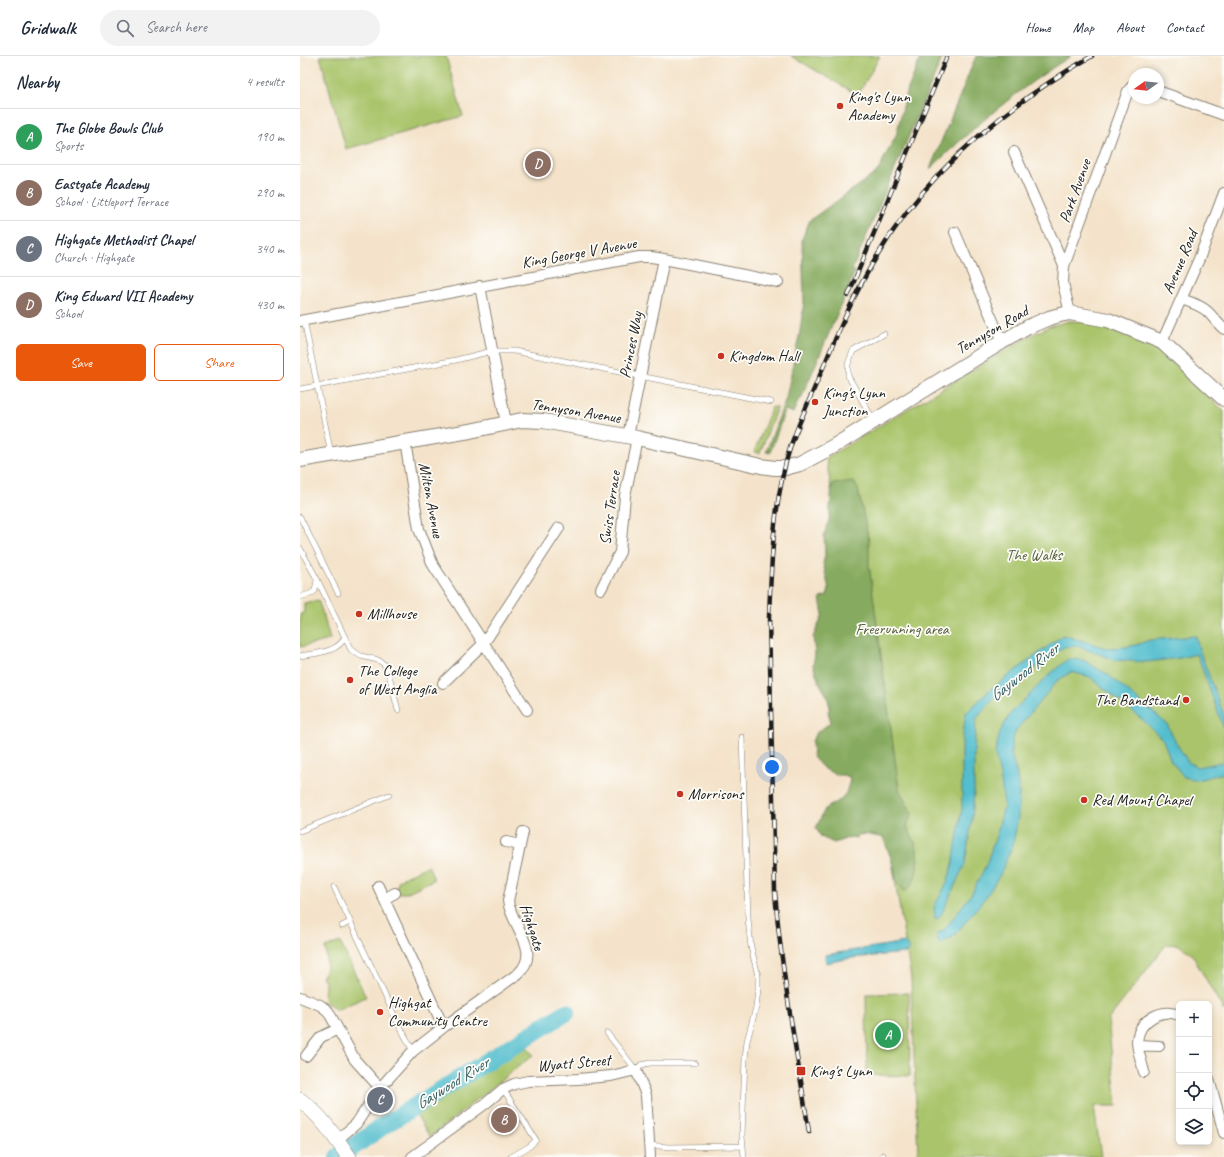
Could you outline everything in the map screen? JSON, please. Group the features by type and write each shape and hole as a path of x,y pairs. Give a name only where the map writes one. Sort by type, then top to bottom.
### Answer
{"main road":[{"name":"Tennyson Road","path":"775,468 785,468 800,464 834,446 1028,327 1049,318 1070,313 1108,320 1162,342 1224,399"},
{"name":"Tennyson Avenue","path":"300,460 470,431 522,420 543,421 633,437 775,468"},
{"path":"300,1100 310,1107 349,1157"}],"street":[{"name":"Park Avenue","path":"1070,313 1063,283 1064,266 1128,91"},
{"path":"1164,92 1224,115"},
{"path":"1014,152 1064,266"},
{"name":"Avenue Road","path":"1162,342 1199,259 1224,194"},
{"path":"955,232 1002,342"},
{"name":"King George V Avenue","path":"302,320 480,286 645,257 664,259 778,282"},
{"name":"Princes Way","path":"633,437 640,377 664,259"},
{"path":"480,286 506,423"},
{"path":"1181,299 1200,306 1224,329"},
{"name":"Swiss Terrace","path":"607,585 620,552 625,496 633,437"},
{"name":"Milton Avenue","path":"405,441 419,528 432,565 527,710"},
{"path":"443,683 484,643 559,528"},
{"name":"Highgate","path":"337,1140 356,1124 380,1088 413,1051 519,974 527,963 527,950 510,910 508,901 523,832"},
{"path":"506,842 520,845"},
{"path":"378,886 440,1017 446,1026"},
{"path":"384,899 395,893"},
{"path":"300,997 324,1008 331,1016 355,1060 380,1088"},
{"path":"1144,1072 1138,1045 1140,1031 1144,1024 1151,1018 1166,1012 1176,1014"},
{"path":"306,1056 321,1037 338,1029"},
{"path":"1138,1045 1159,1046"},
{"path":"636,1070 646,1095 650,1157"},
{"name":"Wyatt Street","path":"412,1157 485,1104 503,1089 514,1084 528,1081 611,1076 636,1070"},
{"path":"1212,1090 1224,1133"}],"lane":[{"path":"302,320 331,454"},
{"path":"874,421 848,376 848,364 853,351 884,334"},
{"path":"300,389 456,360 492,351 514,351 771,402"},
{"path":"300,517 338,593"},
{"path":"300,548 317,579 351,650 361,656 378,660 384,664 389,675 398,710"},
{"path":"300,597 315,591 317,579"},
{"path":"300,656 339,646 343,642 345,636"},
{"path":"742,737 748,919 751,947 757,970 758,983 756,1007 747,1041 745,1059 744,1157"},
{"path":"301,830 389,795"},
{"path":"334,887 397,1021 413,1051"},
{"path":"342,926 350,922"},
{"path":"607,1033 636,1070 641,1065 650,1063 695,1063"},
{"path":"503,1089 536,1140 530,1146 511,1157"},
{"path":"649,1145 668,1147 743,1146"}],"green space":[{"path":"320,56 446,56 463,116 346,149"},
{"path":"791,56 880,56 858,95"},
{"path":"921,56 943,56 852,270 855,271 852,279 801,399 799,399 793,413 785,410 770,453 766,452 786,398 800,331 804,301 802,239 810,220 876,173 881,166 896,136 906,94"},
{"path":"976,56 1071,56 1015,95 930,169"},
{"name":"The Walks","path":"1070,321 1091,323 1118,331 1154,347 1178,366 1224,411 1224,1011 1191,953 1177,944 1166,945 1108,1020 1117,1106 1094,1106 1101,1157 918,1157 911,978 826,458 1028,337 1050,326"},
{"path":"772,407 777,407 760,453 754,452"},
{"path":"854,482 858,489 869,541 869,565 899,789 912,814 907,826 917,850 918,861 915,878 905,892 896,881 894,866 883,837 858,835 856,838 851,837 834,843 821,837 816,828 825,809 840,800 846,793 850,780 849,777 836,775 823,768 813,757 812,742 815,734 831,722 828,712 830,707 827,696 819,682 813,665 815,654 813,637 823,615 820,598 827,596 829,589 823,563 825,556 824,535 829,520 832,484"},
{"path":"318,600 330,640 300,647 300,614 304,613 304,603"},
{"path":"428,865 433,876 433,880 406,893 398,893 396,888 399,880"},
{"path":"340,942 366,997 336,1010 324,1000 325,980 322,978 326,963 325,948"},
{"path":"909,993 910,1076 867,1075 866,994"},
{"path":"520,1038 533,1055 430,1137 409,1103 477,1066"}],"water":[{"path":"1063,635 1106,648 1136,645 1150,640 1196,636 1199,649 1224,716 1224,729 1197,654 1180,658 1147,662 1115,660 1077,646 1064,647 1049,657 1019,682 1009,686 998,694 976,719 974,793 972,819 965,864 941,915 935,920 934,907 947,883 953,864 962,809 962,741 966,713 991,689"},
{"path":"1068,659 1083,660 1107,674 1167,724 1175,741 1188,762 1197,767 1224,762 1224,773 1197,780 1184,777 1171,761 1163,740 1144,721 1090,677 1071,672 1057,681 1017,729 1012,740 1011,754 1017,775 1019,793 1018,818 1013,844 1000,875 986,897 953,937 939,944 937,934 945,929 972,893 986,865 997,833 1004,806 1001,780 995,754 1000,732 1011,713 1050,674"},
{"path":"905,942 909,950 906,953 851,958 826,963 825,955"}],"waterway":[{"name":"Gaywood River","path":"338,1157 386,1124 567,1012"}],"railway":[{"path":"848,296 947,56"},
{"path":"809,1132 785,982 775,892 769,617 774,530 785,465 799,424 850,307 871,266 899,222 946,166 973,141 1001,117 1031,95 1092,56"}],"place":[{"name":"King's Lynn Academy","path":"840,106"},
{"name":"King Edward VII Academy","path":"538,164"},
{"name":"Kingdom Hall","path":"721,356"},
{"name":"King's Lynn Junction","path":"815,402"},
{"name":"Millhouse","path":"359,614"},
{"name":"The College of West Anglia","path":"350,680"},
{"name":"The Bandstand","path":"1186,700"},
{"name":"Morrisons","path":"680,794"},
{"name":"Red Mount Chapel","path":"1084,800"},
{"name":"Highgat Community Centre","path":"380,1012"},
{"name":"The Globe Bowls Club","path":"888,1035"},
{"name":"King's Lynn","path":"801,1071"},
{"name":"Highgate Methodist Chapel","path":"380,1100"},
{"name":"Eastgate Academy","path":"504,1120"}],"park label":[{"name":"Freerunning area","path":"902,629"}]}
